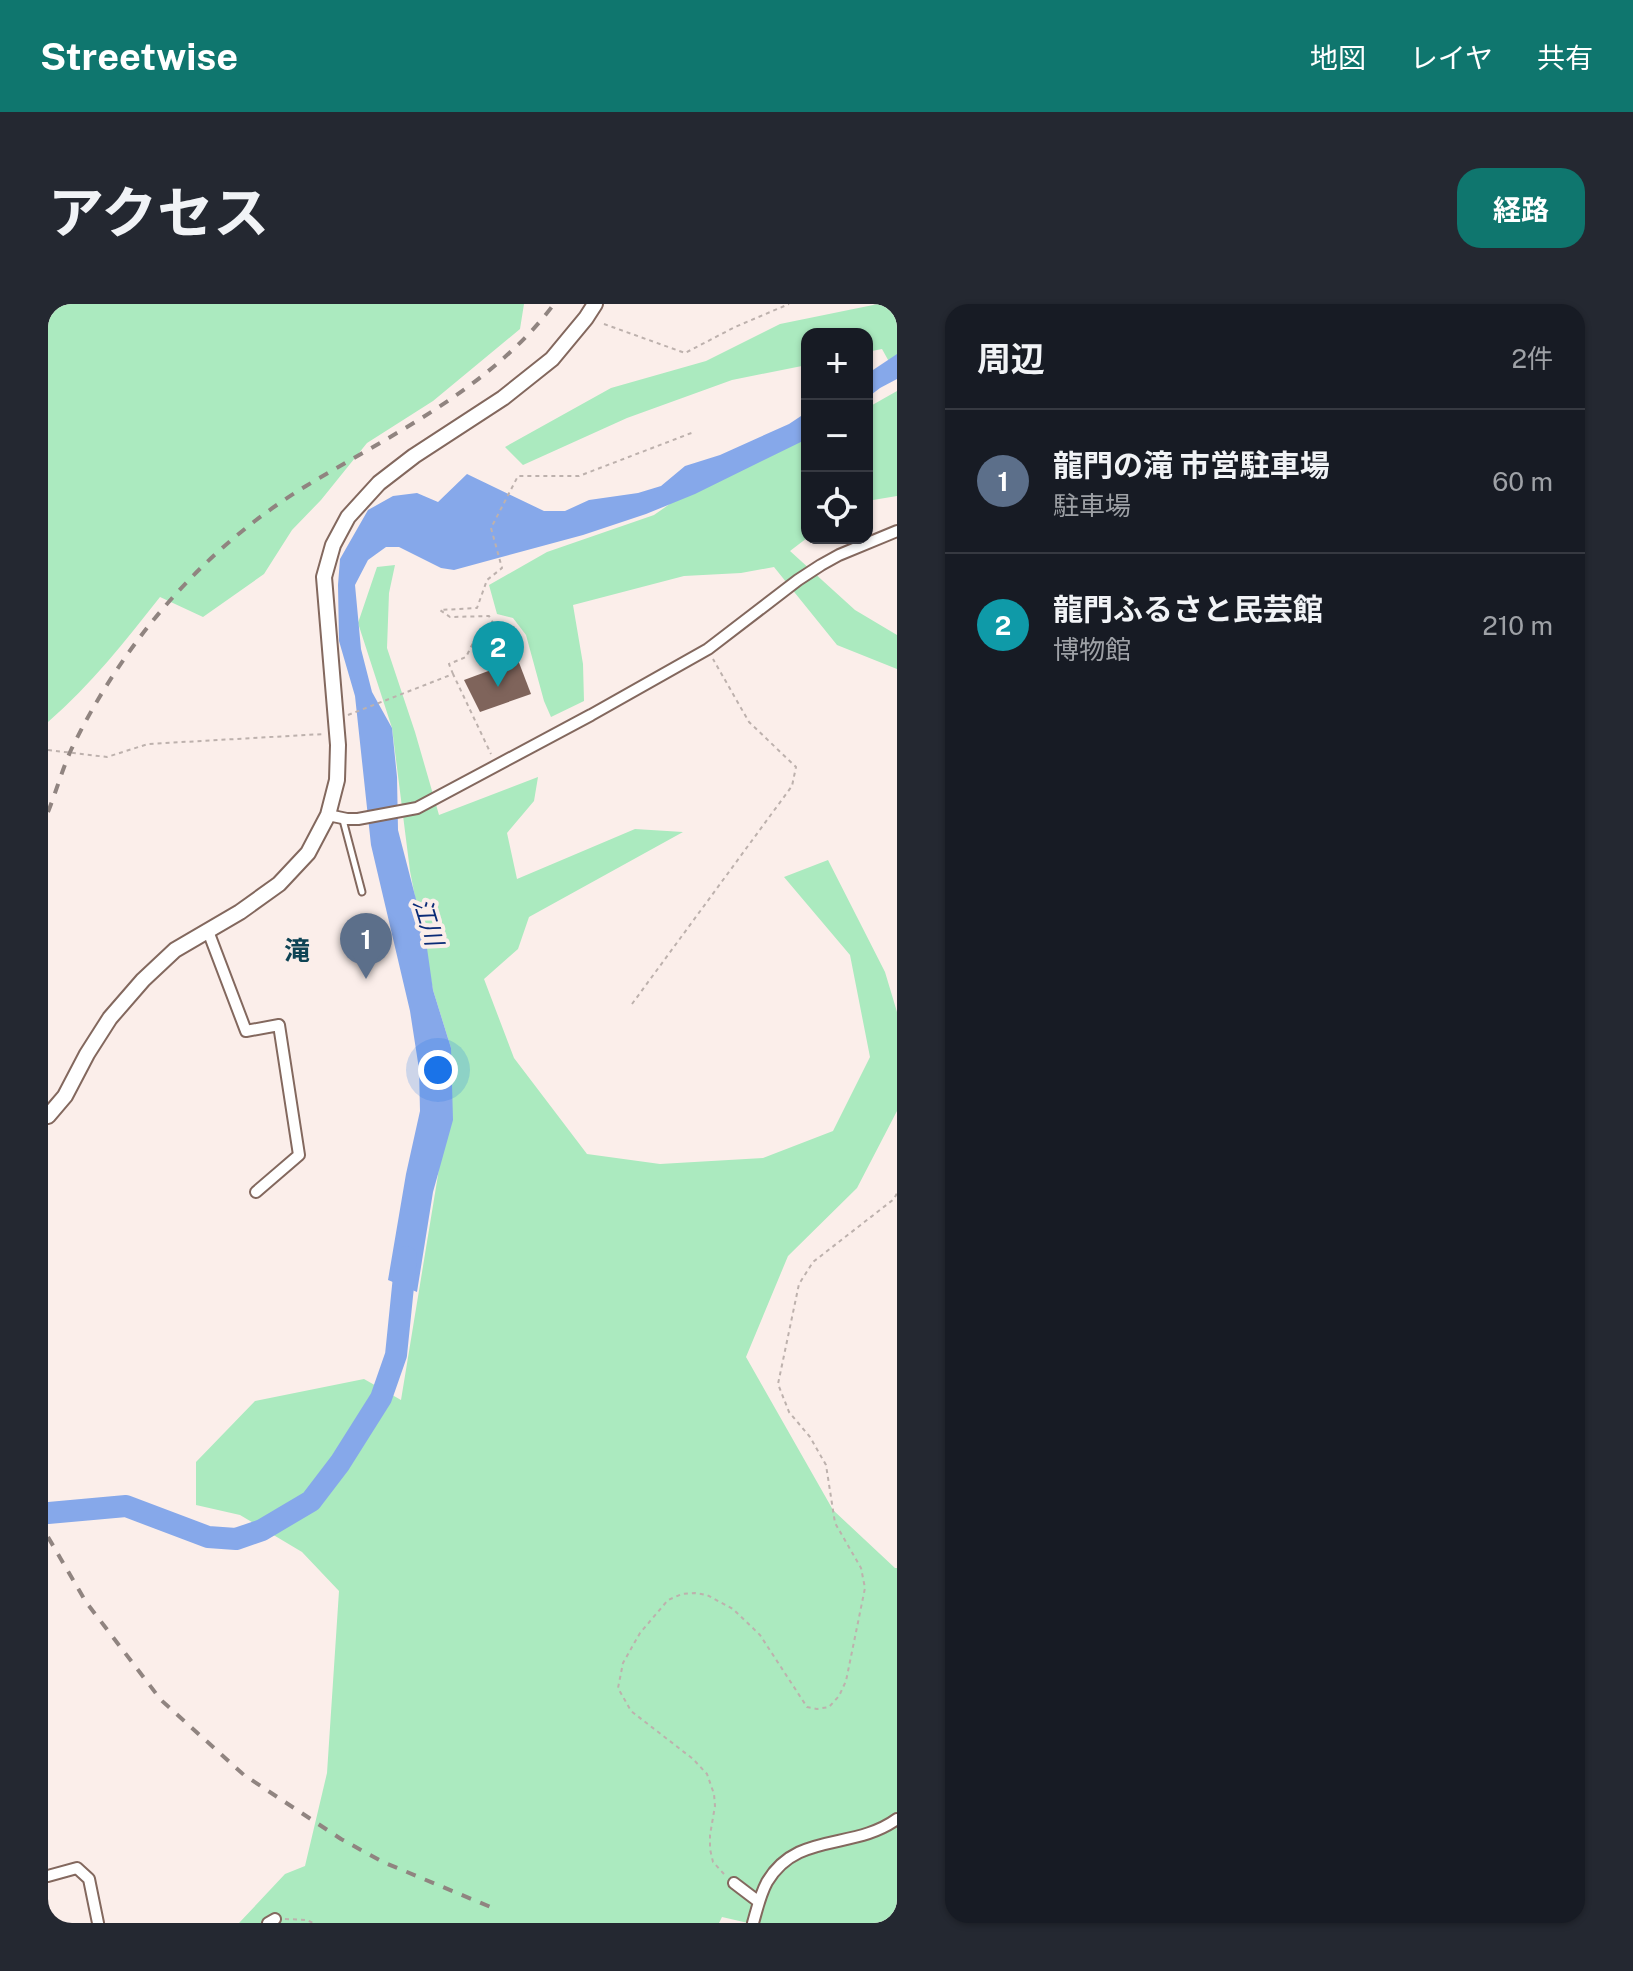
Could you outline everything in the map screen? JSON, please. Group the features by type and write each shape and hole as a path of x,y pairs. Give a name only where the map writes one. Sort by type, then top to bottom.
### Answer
{"street":[{"path":"48,1116 65,1096 110,1018 143,980 175,950 240,912 279,884 308,853 335,816 337,734 324,577 333,545 348,517 379,483 414,456 503,398 552,359 583,311 595,304"},
{"path":"335,816 358,819 417,808 708,649 821,565 897,531"},
{"path":"208,931 246,1031 279,1025 299,1155 256,1192"},
{"path":"753,1923 767,1882 780,1864 805,1848 854,1839 877,1831 897,1819"},
{"path":"48,1876 77,1868 89,1879 98,1923"},
{"path":"734,1883 759,1902"}],"lane":[{"path":"335,816 362,892"}],"path":[{"path":"604,324 685,353 789,304"},
{"path":"496,764 449,664 466,657 474,641 494,633 512,631 514,626 493,623 489,616 450,617 440,610 477,608 487,580 502,568 491,528 518,476 579,476 694,432"},
{"path":"632,1004 792,786 796,767 749,722 708,649"},
{"path":"346,716 453,674"},
{"path":"48,750 107,757 148,744 337,734"},
{"path":"734,1883 713,1862 710,1835 715,1806 707,1774 693,1759 631,1711 618,1688 623,1663 640,1633 668,1600 695,1593 707,1595 733,1609 760,1635 807,1707 829,1707 839,1696 846,1681 865,1588 861,1568 835,1523 826,1465 810,1437 789,1412 778,1384 799,1284 813,1262 894,1199 897,1193"},
{"path":"272,1921 307,1920 313,1923"}],"green space":[{"path":"48,304 524,304 520,329 433,401 367,443 292,530 264,574 203,617 160,597 93,678 48,722"},
{"path":"878,304 897,304 897,376 882,349 873,351 873,328 801,328 801,366 732,380 627,418 523,465 505,447 611,388 706,361 780,324"},
{"path":"897,391 897,496 873,500 873,472 873,405"},
{"path":"801,437 801,543 790,551 855,610 897,635 897,669 837,645 774,567 741,573 684,576 573,605 583,664 584,701 551,717 526,635 513,618 497,614 489,585 547,552 654,515 733,460"},
{"path":"395,565 389,593 387,648 439,815 538,777 534,801 507,833 517,879 635,829 683,832 529,917 518,949 484,979 514,1058 587,1154 660,1164 763,1158 833,1131 870,1057 850,955 784,877 828,860 885,972 897,1012 897,1111 857,1188 788,1256 746,1357 833,1510 897,1568 897,1923 748,1923 722,1917 719,1923 239,1923 285,1874 305,1866 327,1773 339,1591 302,1552 240,1515 196,1505 196,1462 255,1401 364,1379 401,1400 438,1175 451,1048 433,990 410,871 392,728 358,623 377,567"}],"water":[{"path":"897,354 897,379 873,393 873,370"},
{"path":"801,416 801,442 695,494 646,514 583,535 454,570 441,568 399,547 386,547 368,560 355,585 361,649 372,692 392,728 398,830 425,934 433,990 451,1048 453,1120 433,1192 417,1292 388,1280 420,1111 419,1069 410,1011 371,845 355,696 339,641 340,559 368,510 393,496 417,493 438,502 467,474 544,511 565,511 589,500 638,493 661,486 685,466 720,455"}],"building":[{"path":"518,660 531,694 480,712 464,680"}],"waterway":[{"name":"江川","path":"48,1513 126,1506 208,1537 236,1539 262,1530 311,1501 340,1463 381,1398 396,1355 406,1257"}],"railway":[{"path":"48,812 71,750 115,672 141,635 201,568 269,511 471,385 529,334 554,304"},
{"path":"48,1537 86,1602 161,1700 244,1775 341,1839 383,1862 493,1908"}],"place":[{"name":"龍門ふるさと民芸館","path":"498,687"},
{"name":"龍門の滝 市営駐車場","path":"366,979"}],"district":[{"name":"滝","path":"297,951"}]}
